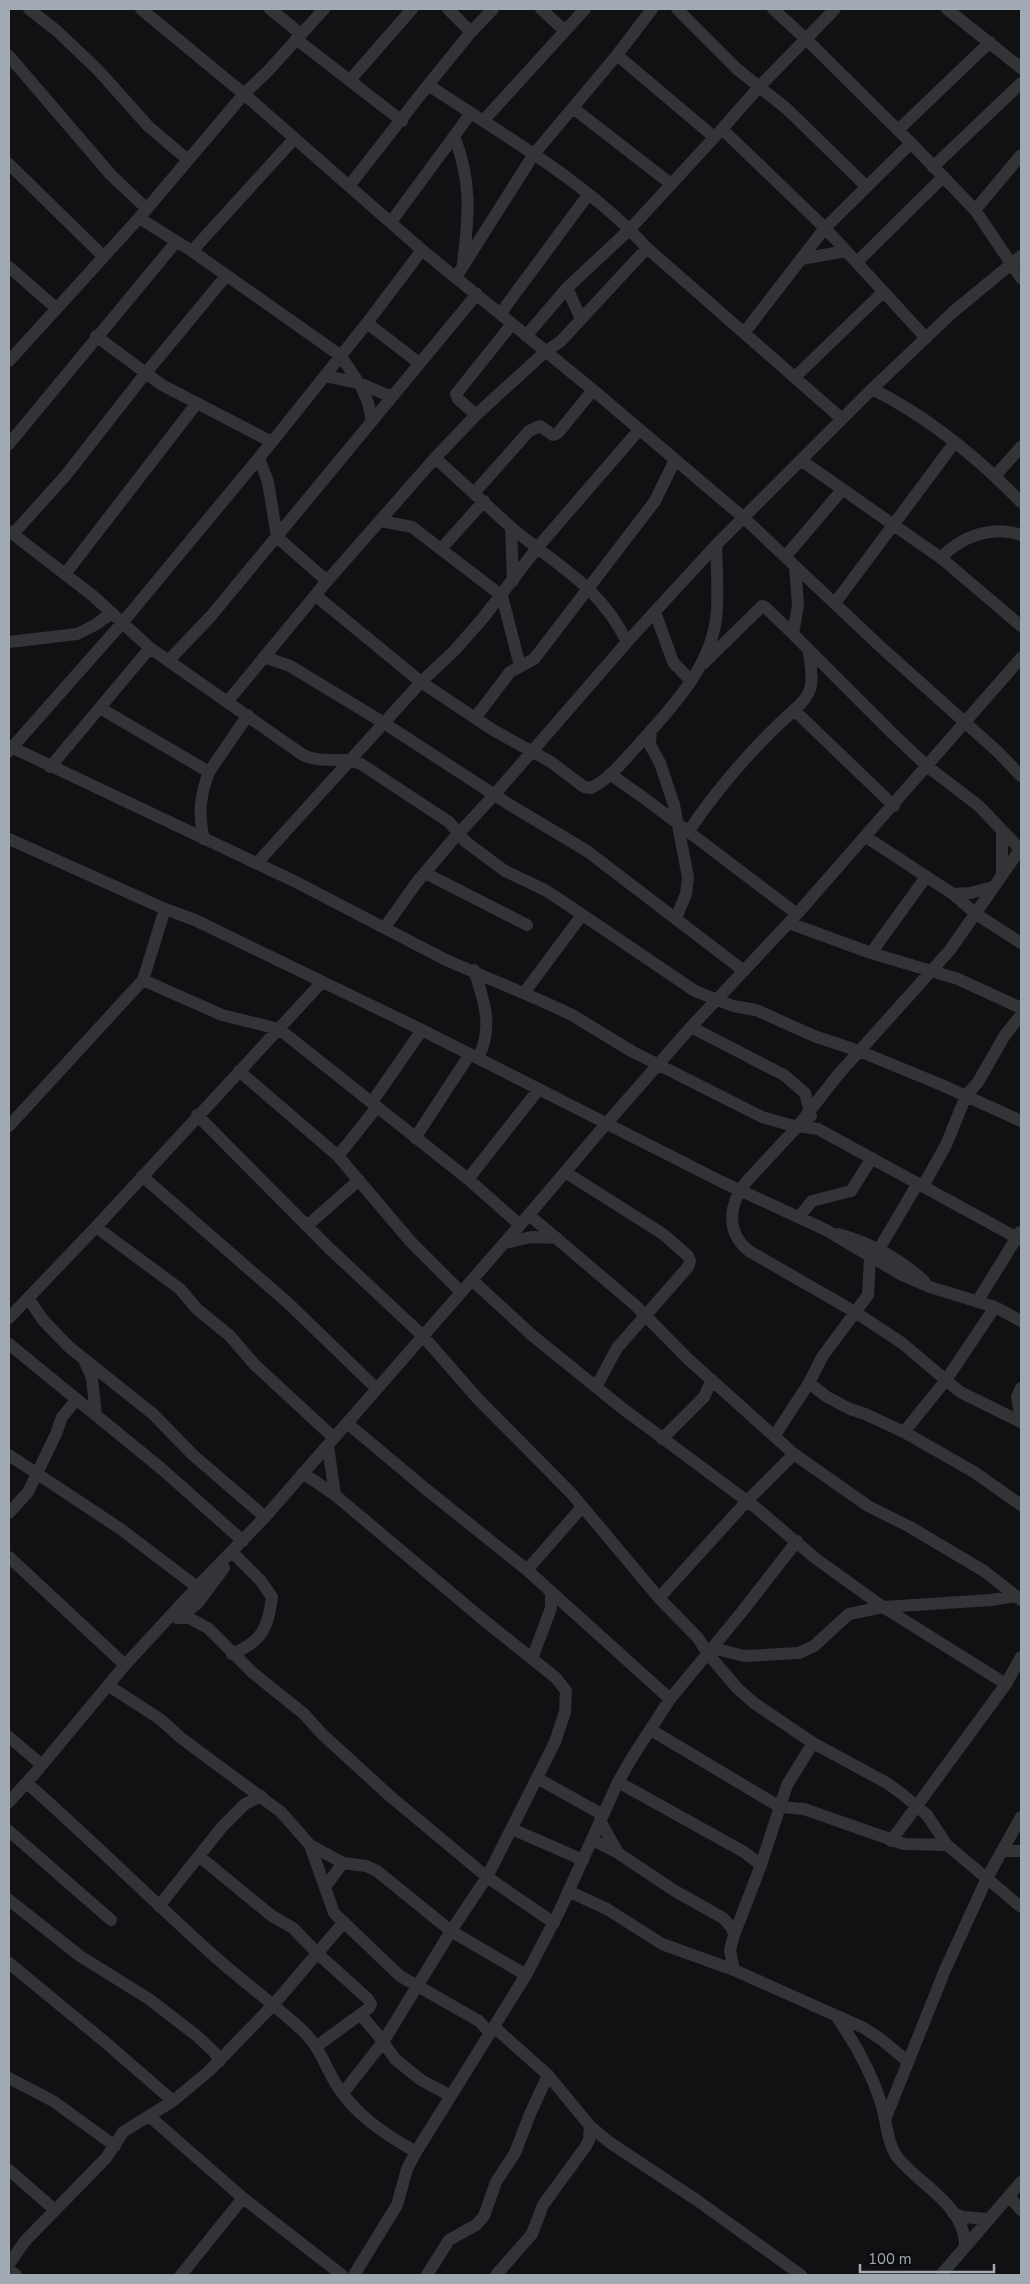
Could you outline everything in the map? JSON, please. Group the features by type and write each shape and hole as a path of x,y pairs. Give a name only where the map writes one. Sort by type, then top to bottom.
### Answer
{"street":[{"path":"29,9 78,50 120,92 148,126 188,160"},
{"path":"141,9 244,94 422,250 459,272 477,294 500,314 594,390 744,518 1021,776"},
{"path":"270,9 299,37 402,121"},
{"path":"9,361 143,213 244,94 324,9"},
{"path":"350,80 412,9"},
{"path":"448,9 471,32"},
{"path":"349,186 471,32 493,9"},
{"path":"541,9 564,30"},
{"path":"482,120 585,9"},
{"path":"459,272 534,154 617,55 652,9"},
{"path":"677,9 737,69 787,109 866,186"},
{"path":"773,9 898,130 975,210 1017,260 1021,278"},
{"path":"526,336 567,288 630,230 759,87 836,9"},
{"path":"947,9 1021,68"},
{"path":"898,130 990,42"},
{"path":"617,55 718,133 826,228 926,338"},
{"path":"9,56 143,213 176,242 192,251 342,356 359,383 368,403 372,421"},
{"path":"933,167 1021,83"},
{"path":"428,85 555,167 630,230 647,248 842,419"},
{"path":"573,108 671,184"},
{"path":"391,222 470,113"},
{"path":"454,136 463,158 469,193 459,272"},
{"path":"192,251 294,139"},
{"path":"744,333 826,228 911,143"},
{"path":"975,210 1021,155"},
{"path":"9,164 103,256"},
{"path":"857,262 943,177"},
{"path":"500,314 588,195"},
{"path":"9,444 96,336 176,242"},
{"path":"228,701 326,581 435,458 476,415 545,352 561,341 647,248"},
{"path":"422,250 368,323 259,458 123,622 10,748 257,863 385,927 446,960 474,970 572,1015 658,1065 762,1117 818,1129 1020,1236 976,1302"},
{"path":"801,259 846,250"},
{"path":"385,927 425,873 458,834 627,642 716,545 872,389 965,301 1017,260"},
{"path":"9,266 56,308"},
{"path":"226,276 145,374 66,475 11,532 123,622 150,648 303,755 315,760 352,759 449,822 458,834 505,871 545,890 695,991 716,1000 756,1010 814,1036 859,1051 1021,1121"},
{"path":"567,288 581,319"},
{"path":"795,377 883,292"},
{"path":"169,660 211,616 477,294"},
{"path":"368,323 419,363"},
{"path":"476,415 458,399 456,394 512,324"},
{"path":"96,336 145,374 272,442"},
{"path":"325,376 359,383 392,397"},
{"path":"872,389 910,410 955,442 995,476 1021,502"},
{"path":"441,548 530,431 540,426 553,435 558,433 594,390"},
{"path":"65,574 197,403"},
{"path":"257,863 421,682 455,650 502,596 537,548 640,430"},
{"path":"836,603 955,442"},
{"path":"995,476 1019,453"},
{"path":"259,458 268,482 277,537 326,581"},
{"path":"435,458 511,527 588,587 614,618 627,642"},
{"path":"475,718 510,672 534,659 655,501 675,460"},
{"path":"802,461 941,558 1021,626"},
{"path":"785,557 842,490"},
{"path":"381,520 412,527 502,596 520,666"},
{"path":"511,527 513,581"},
{"path":"941,558 951,547 962,540 980,534 1004,530 1021,535"},
{"path":"701,667 713,631 717,610 716,545"},
{"path":"793,634 798,605 795,566"},
{"path":"315,595 421,682 504,737 531,751 588,788 594,786 610,774 623,761 651,730 701,667 762,606 765,607 928,767 979,806 1021,848 1016,864 1002,874 950,950 859,1051 798,1126 740,1190 732,1217 735,1236 741,1244 764,1260 855,1312 902,1344 965,1394 1021,1421"},
{"path":"655,612 673,662 691,681"},
{"path":"9,642 77,634 95,625 112,613"},
{"path":"50,767 150,648"},
{"path":"683,828 765,737 810,693 812,676 809,652"},
{"path":"264,657 290,666 587,851 744,971"},
{"path":"9,1802 125,1665 160,1627 202,1589 520,1226 691,1027 793,919 894,806 965,722 1019,667"},
{"path":"100,708 209,772"},
{"path":"794,710 894,806"},
{"path":"204,839 199,818 200,800 209,772 248,715"},
{"path":"651,730 650,745 668,783 683,828 688,877 686,894 676,918"},
{"path":"623,761 624,775 630,789"},
{"path":"610,774 683,828 793,919 871,953 976,986 1021,1008"},
{"path":"1002,830 1002,874"},
{"path":"866,837 1021,943"},
{"path":"10,841 165,909 196,920 422,1030 740,1190 875,1254 902,1275 930,1287 995,1307 1021,1322"},
{"path":"425,873 527,925"},
{"path":"871,953 926,877"},
{"path":"952,894 970,893 993,887"},
{"path":"9,1126 143,980 165,909"},
{"path":"524,993 582,915"},
{"path":"415,1138 486,1042 485,1003 474,970"},
{"path":"143,980 222,1015 279,1029 468,1179 520,1226"},
{"path":"9,1318 96,1227 197,1115 322,982"},
{"path":"775,1435 809,1383 822,1357 868,1294 875,1254 946,1145 966,1096 978,1082 1005,1036 1021,1015"},
{"path":"691,1027 784,1075 805,1093 813,1123 818,1129"},
{"path":"338,1156 375,1105 422,1030"},
{"path":"239,1071 338,1156 411,1242 461,1292"},
{"path":"468,1179 539,1090"},
{"path":"197,1115 423,1336 450,1370 582,1507 659,1598 710,1651 726,1677 754,1704 812,1743 887,1783 916,1805 927,1815 947,1844 988,1883 1021,1907"},
{"path":"799,1217 812,1201 851,1191 872,1158"},
{"path":"565,1172 663,1234 688,1256 690,1261 688,1267 611,1357 596,1387"},
{"path":"142,1176 288,1303 377,1390"},
{"path":"308,1225 359,1180"},
{"path":"529,1215 615,1286 712,1380 794,1454 842,1490 957,1554 984,1571 1018,1598"},
{"path":"96,1227 180,1290 198,1309 230,1336 266,1376 331,1442 335,1494"},
{"path":"505,1243 531,1237 557,1238"},
{"path":"472,1280 533,1336 662,1439 747,1501 815,1558 883,1607 1006,1684"},
{"path":"28,1298 53,1332 84,1360 138,1401 210,1470 265,1517"},
{"path":"904,1432 946,1380 995,1307"},
{"path":"9,1344 96,1415 238,1546 272,1597 267,1623 262,1635 254,1643 232,1654"},
{"path":"84,1360 92,1378 96,1415"},
{"path":"662,1439 704,1397 712,1380"},
{"path":"809,1383 827,1397 904,1432 981,1476 1004,1495 1021,1505"},
{"path":"1021,1388 1017,1397 1021,1421"},
{"path":"9,1512 28,1492 56,1434 62,1416 77,1399"},
{"path":"348,1423 427,1490 527,1570 670,1699"},
{"path":"659,1598 747,1501 794,1454"},
{"path":"9,1455 122,1530 202,1589"},
{"path":"303,1473 335,1494 556,1678 566,1691 565,1712 560,1729 487,1877 451,1931 383,2042 343,2093"},
{"path":"527,1570 582,1507"},
{"path":"354,2275 397,2205 407,2169 416,2152 526,1975 554,1923 618,1782 670,1699 797,1541"},
{"path":"9,1557 125,1665"},
{"path":"160,1627 189,1612 202,1589"},
{"path":"202,1589 203,1614 208,1628"},
{"path":"532,1659 551,1608 551,1592"},
{"path":"710,1651 744,1656 799,1653 814,1646 849,1614 883,1607 1018,1598"},
{"path":"178,1618 189,1618 208,1628 252,1673 304,1714 391,1797 487,1877 554,1923"},
{"path":"891,1841 1006,1684 1021,1657"},
{"path":"109,1686 160,1719 181,1738 261,1796 281,1812 310,1845 343,1863 366,1866 377,1871 451,1931 526,1975"},
{"path":"651,1730 780,1806 804,1809 904,1844 947,1844"},
{"path":"9,1736 42,1765"},
{"path":"734,1970 730,1950 734,1935 761,1865 765,1848 792,1775 812,1743"},
{"path":"537,1778 601,1818 618,1853"},
{"path":"618,1782 744,1852 761,1865"},
{"path":"26,1784 214,1956 274,2004 317,2046 328,2070 343,2093 370,2121 416,2152"},
{"path":"245,1804 248,1787"},
{"path":"159,1906 200,1857 222,1826 245,1804 261,1796"},
{"path":"886,2117 903,2057 912,2048 1002,1851 1021,1817"},
{"path":"512,1829 583,1860"},
{"path":"9,1831 111,1920"},
{"path":"592,1840 618,1853 675,1891 723,1918 732,1928 734,1935"},
{"path":"310,1845 331,1907 400,1976 492,2030 548,2075 590,2126 609,2142 698,2201 801,2275"},
{"path":"744,1852 765,1848"},
{"path":"1002,1851 1021,1851"},
{"path":"200,1857 272,1916 292,1928 368,1999 371,2004 361,2015 317,2046"},
{"path":"325,1887 343,1863"},
{"path":"568,1891 607,1909 662,1944 734,1970 864,2028 903,2057"},
{"path":"9,1900 80,1956 149,1999 206,2044 220,2061"},
{"path":"9,2264 19,2247 106,2158 130,2126 173,2102 220,2061 274,2004 344,1922"},
{"path":"9,1963 106,2042 173,2102"},
{"path":"361,2015 395,2059 407,2070 451,2096"},
{"path":"836,2016 865,2060 886,2117 890,2141 899,2158 953,2212 963,2228 965,2247"},
{"path":"427,2275 449,2240 476,2225 484,2216 496,2182 515,2153 548,2075"},
{"path":"9,2078 53,2101 114,2146"},
{"path":"149,2116 243,2198 342,2275"},
{"path":"496,2275 532,2234 543,2205 589,2140 590,2126"},
{"path":"9,2170 55,2210"},
{"path":"941,2275 1021,2182"},
{"path":"1009,2196 1021,2210"},
{"path":"181,2275 243,2198"},
{"path":"953,2212 964,2217 988,2219"},
{"path":"9,2270 16,2275"}]}
